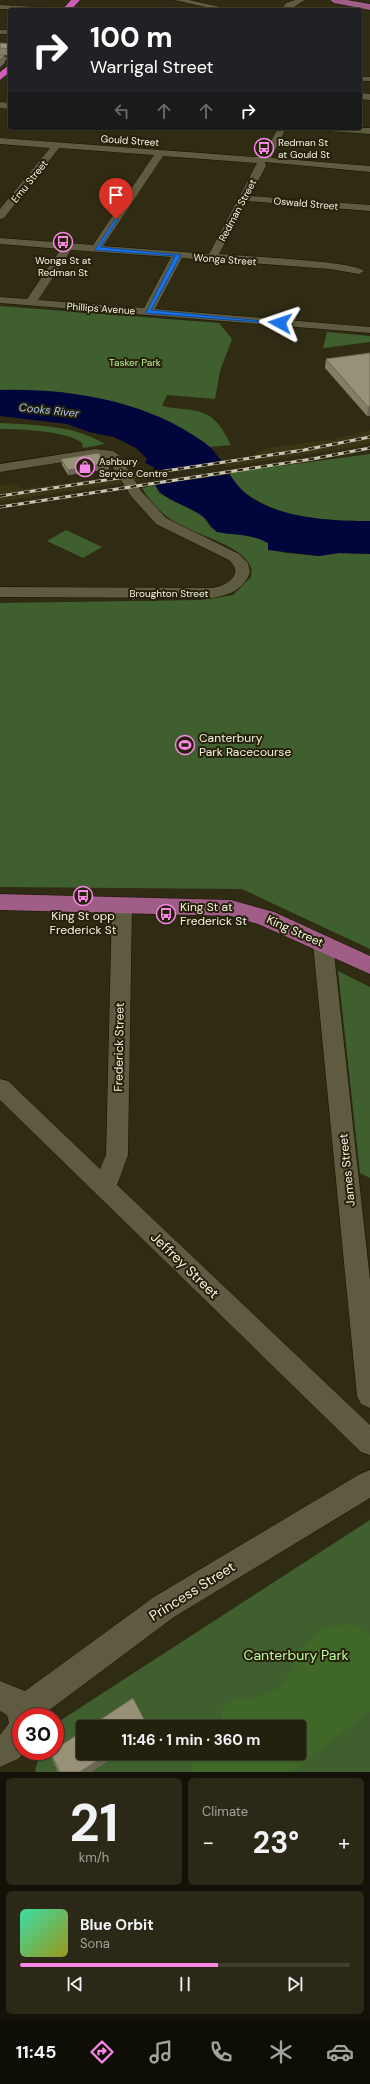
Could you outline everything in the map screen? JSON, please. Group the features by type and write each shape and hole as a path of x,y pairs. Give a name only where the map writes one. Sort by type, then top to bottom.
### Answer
{"highway":[{"path":"68,8 76,0"}],"main road":[{"path":"334,0 370,6"},
{"name":"King Street","path":"0,902 231,908 266,918 370,966"}],"street":[{"path":"178,0 220,8"},
{"path":"287,8 289,5 301,0"},
{"path":"0,7 18,8"},
{"name":"Redman Street","path":"212,258 281,130"},
{"path":"356,130 370,131"},
{"name":"Gould Street","path":"0,141 370,169"},
{"name":"Emu Street","path":"0,216 57,145"},
{"path":"96,249 160,153"},
{"name":"Oswald Street","path":"243,198 370,208"},
{"name":"Wonga Street","path":"0,241 330,266 365,272"},
{"path":"30,303 68,246"},
{"path":"148,311 178,255"},
{"name":"Phillips Avenue","path":"0,300 370,330"},
{"name":"Broughton Street","path":"0,468 95,453 111,456 116,460 136,493 161,521 238,560 243,572 239,582 228,589 203,594 0,592"},
{"name":"Frederick Street","path":"104,1186 117,1155 122,905"},
{"name":"James Street","path":"323,944 370,1396"},
{"name":"Jeffrey Street","path":"0,1087 369,1437"},
{"name":"Princess Street","path":"0,1752 16,1740 11,1707 164,1607 370,1483"}],"shaded area":[{"path":"370,430 370,443 349,448 0,502 0,485 12,484 24,489 248,458 266,448 335,439"}],"green space":[{"name":"Tasker Park","path":"0,306 219,323 232,339 220,371 215,399 167,395 162,406 204,413 218,423 231,445 209,447 173,424 156,416 103,400 61,392 0,390"},
{"path":"327,332 370,336 370,342 323,348"},
{"path":"0,423 54,427 80,433 105,444 83,448 82,443 66,436 55,433 0,429"},
{"path":"370,454 370,521 304,517 273,508 244,492 228,473"},
{"name":"Canterbury Park Racecourse","path":"156,485 159,493 203,516 211,528 227,534 234,533 260,538 268,543 268,549 286,553 319,556 339,553 370,554 370,949 242,889 0,887 0,603 201,600 233,595 251,577 251,568 240,554 220,542 181,526 158,510 142,488"},
{"path":"66,530 102,547 83,558 47,541"},
{"path":"338,971 370,987 370,1178 360,1173"},
{"name":"Canterbury Park","path":"370,1520 370,1772 35,1772 38,1760 64,1760 64,1718"},
{"path":"351,1624 370,1635 370,1711 292,1772 190,1772 193,1760 306,1760 306,1720 220,1720 222,1710 233,1699 254,1699 277,1689 291,1673 300,1651 320,1629"}],"water":[{"name":"Cooks River","path":"0,390 26,390 80,395 133,407 159,417 183,429 205,443 220,459 240,488 267,506 284,512 319,519 370,521 370,554 339,553 319,556 268,550 268,543 262,540 249,536 217,532 202,516 161,493 153,478 154,467 145,463 147,459 136,448 114,437 89,432 67,424 0,416"}],"pier":[{"path":"223,461 231,474 154,485 151,472"}],"building":[{"path":"0,43 8,44 8,49 0,48"},
{"path":"370,353 370,406 368,407 326,359"},
{"path":"98,453 109,463 68,470 61,459"},
{"path":"133,1698 144,1720 100,1720"},
{"path":"76,1736 76,1760 98,1760 80,1772 60,1772 54,1760 64,1760 64,1743"}],"railway":[{"path":"0,496 304,450 370,437"},
{"path":"0,507 312,459 370,448"}],"place":[{"name":"Redman St at Gould St","path":"264,148"},
{"name":"Wonga St at Redman St","path":"63,242"},
{"name":"Ashbury Service Centre","path":"85,467"},
{"name":"Canterbury Park Racecourse","path":"185,745"},
{"name":"King St opp Frederick St","path":"83,896"},
{"name":"King St at Frederick St","path":"166,914"}],"route":[{"path":"116,219 96,249 178,255 148,311 280,323"}]}
